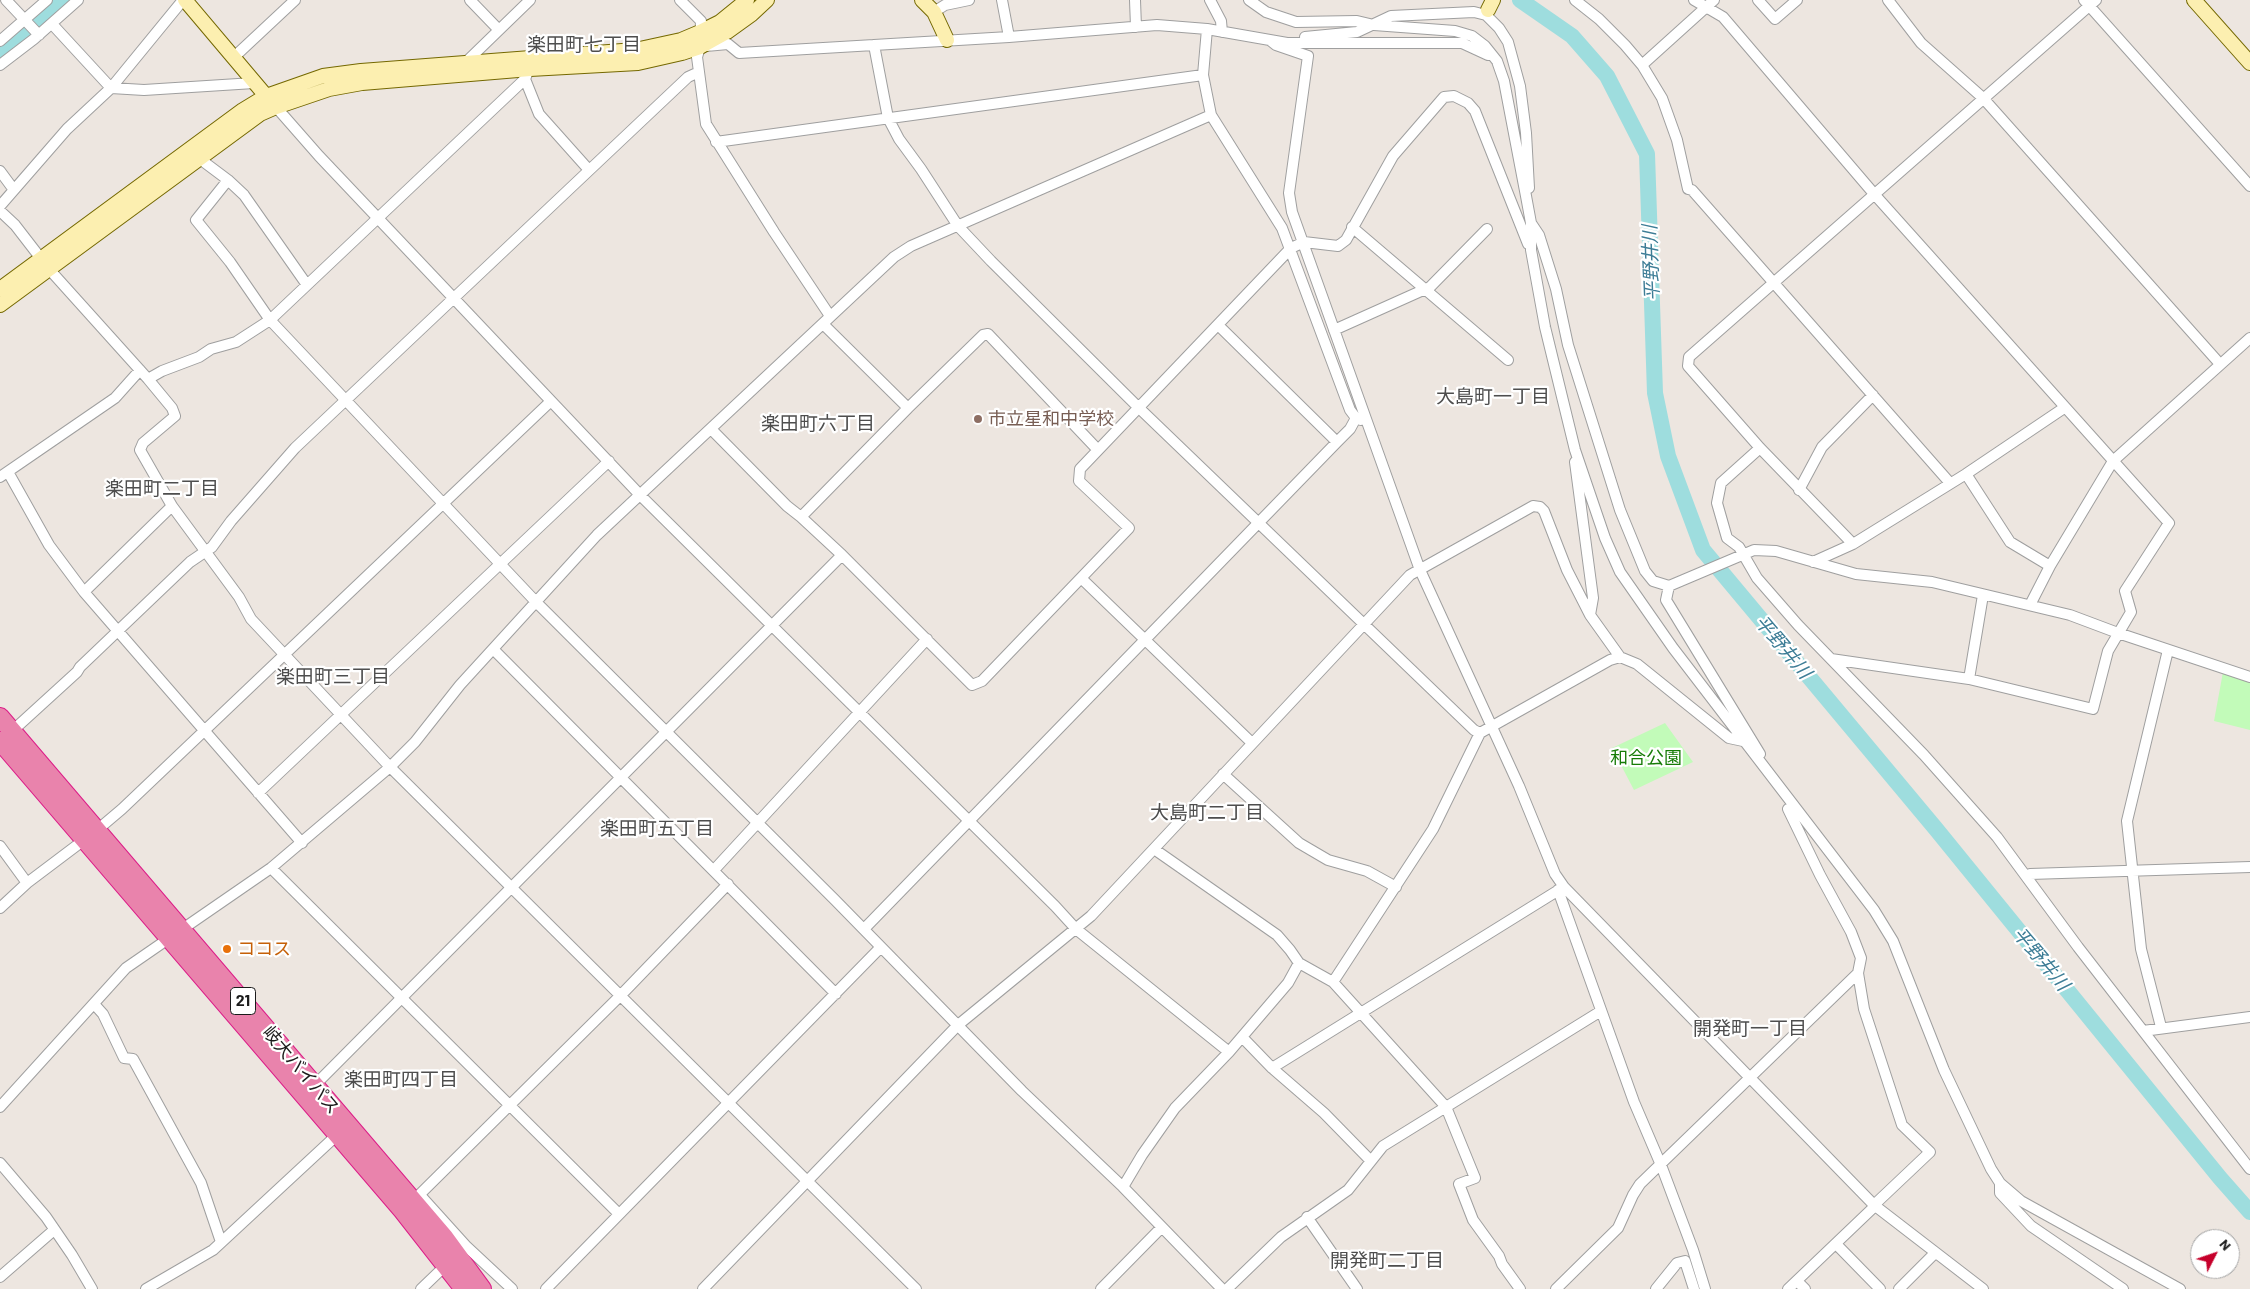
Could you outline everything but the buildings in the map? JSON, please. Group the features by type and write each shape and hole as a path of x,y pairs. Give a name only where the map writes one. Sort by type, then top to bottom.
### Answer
{"highway":[{"name":"岐大バイパス","path":"0,717 4,738 176,934 416,1198 482,1289"},
{"name":"岐大バイパス","path":"176,934 337,1135 403,1211 464,1289"}],"main road":[{"path":"184,0 271,102"},
{"path":"0,289 45,264 200,159 260,114 271,102 323,76 361,71 635,50 680,40 700,32 720,22 747,0"},
{"path":"0,305 45,264 243,110 271,102 362,83 527,74 638,63 700,47 727,32 752,14 767,0"},
{"path":"922,0 934,12 947,40"},
{"path":"2194,0 2250,63"}],"street":[{"path":"6,0 39,36"},
{"path":"0,41 47,0"},
{"path":"0,65 39,36 78,0"},
{"path":"0,206 67,130 111,88 184,0"},
{"path":"233,58 295,0"},
{"path":"470,0 498,30"},
{"path":"464,64 530,0"},
{"path":"680,0 701,21 700,47 697,57 706,124 716,142 827,320 908,408"},
{"path":"934,12 945,5 969,0"},
{"path":"1002,0 1009,37"},
{"path":"1135,0 1136,27"},
{"path":"1210,0 1221,21 1222,32"},
{"path":"1249,0 1266,12 1296,22 1357,21 1374,25 1454,31 1472,36 1486,46 1497,61 1504,81 1526,196 1531,250 1545,327 1575,450 1605,538 1620,572 1673,648 1772,780 1874,910 1893,941 1944,1070 1990,1169 2000,1183 2021,1201 2180,1289"},
{"path":"1575,0 1599,19 1642,65 1662,98 1670,117 1688,189 1692,190 1775,283 1950,483"},
{"path":"1694,0 1710,3 1875,195 2169,523 2125,591 2131,612 2108,651 2093,708 1969,679 1832,659"},
{"path":"1758,0 1775,19 1797,0"},
{"path":"1888,0 1921,44 1983,98 2220,364"},
{"path":"1853,544 1760,448 1688,366 1690,357 1875,195 2090,2 2250,186"},
{"path":"1642,65 1710,3"},
{"path":"1271,41 1357,32 1391,16 1474,12 1489,8 1508,42 1520,86 1530,187 1526,196"},
{"path":"52,24 111,88 144,90 254,84"},
{"path":"700,47 728,44 739,53 1009,37 1157,25 1207,29 1287,43 1462,43 1478,49 1497,61"},
{"path":"1207,29 1203,75 1211,115 1282,228 1347,401 1356,418 1366,421"},
{"path":"1271,41 1276,45 1308,56 1289,193 1292,212 1420,570 1519,786 1561,888 1601,1011 1634,1102 1661,1165 1706,1289"},
{"path":"874,45 888,118 899,139 958,226 1138,407 1474,730 1480,733"},
{"path":"4,738 77,672 190,562 206,552 271,474 346,400 688,77 700,72"},
{"path":"148,379 162,371 199,357 211,349 236,342 270,320 527,74 539,114 589,170"},
{"path":"716,142 1203,75"},
{"path":"711,429 787,506 842,555 972,686 982,681 1128,528 1079,481 1080,469 1291,248 1304,242 1338,246 1346,240 1393,156 1444,97 1454,96 1468,103 1476,111 1531,250"},
{"path":"271,102 641,496 1056,906 1076,929 1229,1052"},
{"path":"0,1107 126,968 271,868 390,767 415,742 460,685 598,535 894,257 910,246 1211,115"},
{"path":"200,159 244,195 307,285"},
{"path":"0,171 14,190"},
{"path":"228,180 196,220 230,262 270,320 537,603 864,929 1022,1091 1123,1187 1222,1289"},
{"path":"0,212 15,225 45,264 172,408 175,416 144,444 140,450 172,506 239,597 252,619 390,767 916,1289"},
{"path":"1530,223 1539,235 1553,280 1568,345 1620,510 1645,570 1653,581 1669,586 1754,550 1776,551 1856,574 1932,582 2070,615 2118,634 2250,677"},
{"path":"1352,227 1508,360"},
{"path":"1334,330 1426,290 1487,229"},
{"path":"1218,325 1337,442"},
{"path":"801,517 983,335 988,334 1098,450"},
{"path":"2030,605 2050,566 2113,461 2250,338"},
{"path":"140,370 114,398 4,474 49,545 84,592 302,843"},
{"path":"1799,490 1822,447 1873,395"},
{"path":"0,908 27,882 122,809 551,401"},
{"path":"1813,562 1853,544 1966,474 2064,408"},
{"path":"864,929 1350,429 1356,418"},
{"path":"1760,448 1721,483 1717,503 1726,538 1739,547 1738,556 1798,625 1924,755 1997,837 2250,1169"},
{"path":"1575,450 1574,468 1593,598 1590,615"},
{"path":"258,793 609,461"},
{"path":"1966,474 2010,542 2050,566"},
{"path":"84,592 172,506"},
{"path":"703,1289 958,1025 1091,916 1410,575 1533,506 1540,507 1544,511 1566,570 1590,615 1620,657 1637,664 1729,738 1743,741"},
{"path":"314,1086 842,555"},
{"path":"1081,578 1252,744"},
{"path":"1669,586 1666,600 1760,755 1796,822 1820,875 1851,932 1861,958 1858,973 1867,1022 1902,1125 1930,1152 1788,1289"},
{"path":"1969,679 1983,594"},
{"path":"714,870 758,825 927,639"},
{"path":"493,649 836,994"},
{"path":"2161,1027 2141,949 2127,821 2168,650"},
{"path":"1333,982 1433,829 1480,733 1610,660 1620,657"},
{"path":"1223,774 1304,846 1328,860 1368,871 1396,887"},
{"path":"0,846 27,882"},
{"path":"1154,849 1276,935 1299,963 1333,982 1446,1107 1475,1178 1460,1184 1473,1220 1520,1289"},
{"path":"2026,876 2030,874 2250,867"},
{"path":"271,868 619,1214"},
{"path":"512,1289 416,1198 621,995 728,884"},
{"path":"1272,1068 1561,888"},
{"path":"1561,888 1751,1078 1875,1206 1982,1289"},
{"path":"546,1289 881,947"},
{"path":"1123,1187 1142,1155 1175,1108 1242,1037 1288,983 1299,963"},
{"path":"1556,1289 1618,1228 1636,1189 1858,973"},
{"path":"94,1004 103,1014 124,1058 133,1059 201,1182 221,1242"},
{"path":"1227,1289 1281,1237 1348,1190 1383,1146 1601,1011"},
{"path":"2143,1031 2161,1027 2250,1017"},
{"path":"1242,1037 1272,1068 1324,1113 1370,1160"},
{"path":"146,1289 192,1264 213,1250 337,1135"},
{"path":"0,1163 46,1217 92,1289"},
{"path":"2000,1183 2000,1193 2031,1226 2123,1289"},
{"path":"1307,1217 1357,1289"},
{"path":"1101,1289 1162,1228"},
{"path":"0,1277 54,1230"},
{"path":"1836,1244 1880,1289"},
{"path":"1899,1289 1935,1253"},
{"path":"1656,1289 1677,1263 1686,1261 1694,1289"},
{"path":"421,1289 446,1265"},
{"path":"1797,1281 1805,1289"}],"green space":[{"path":"2223,672 2250,681 2250,730 2214,721"},
{"name":"和合公園","path":"1665,723 1693,762 1634,790 1612,748"}],"waterway":[{"path":"0,54 30,31 62,0"},
{"name":"平野井川","path":"1520,0 1572,36 1607,76 1647,154 1655,393 1668,456 1703,550 1936,829 2220,1178 2250,1212"}],"place":[{"name":"市立星和中学校","path":"978,419"},
{"name":"ココス","path":"227,949"}],"district":[{"name":"楽田町七丁目","path":"584,45"},
{"name":"大島町一丁目","path":"1493,397"},
{"name":"楽田町六丁目","path":"818,424"},
{"name":"楽田町二丁目","path":"162,489"},
{"name":"楽田町三丁目","path":"333,677"},
{"name":"大島町二丁目","path":"1207,813"},
{"name":"楽田町五丁目","path":"657,829"},
{"name":"開発町一丁目","path":"1750,1029"},
{"name":"楽田町四丁目","path":"401,1080"},
{"name":"開発町二丁目","path":"1387,1261"}]}
